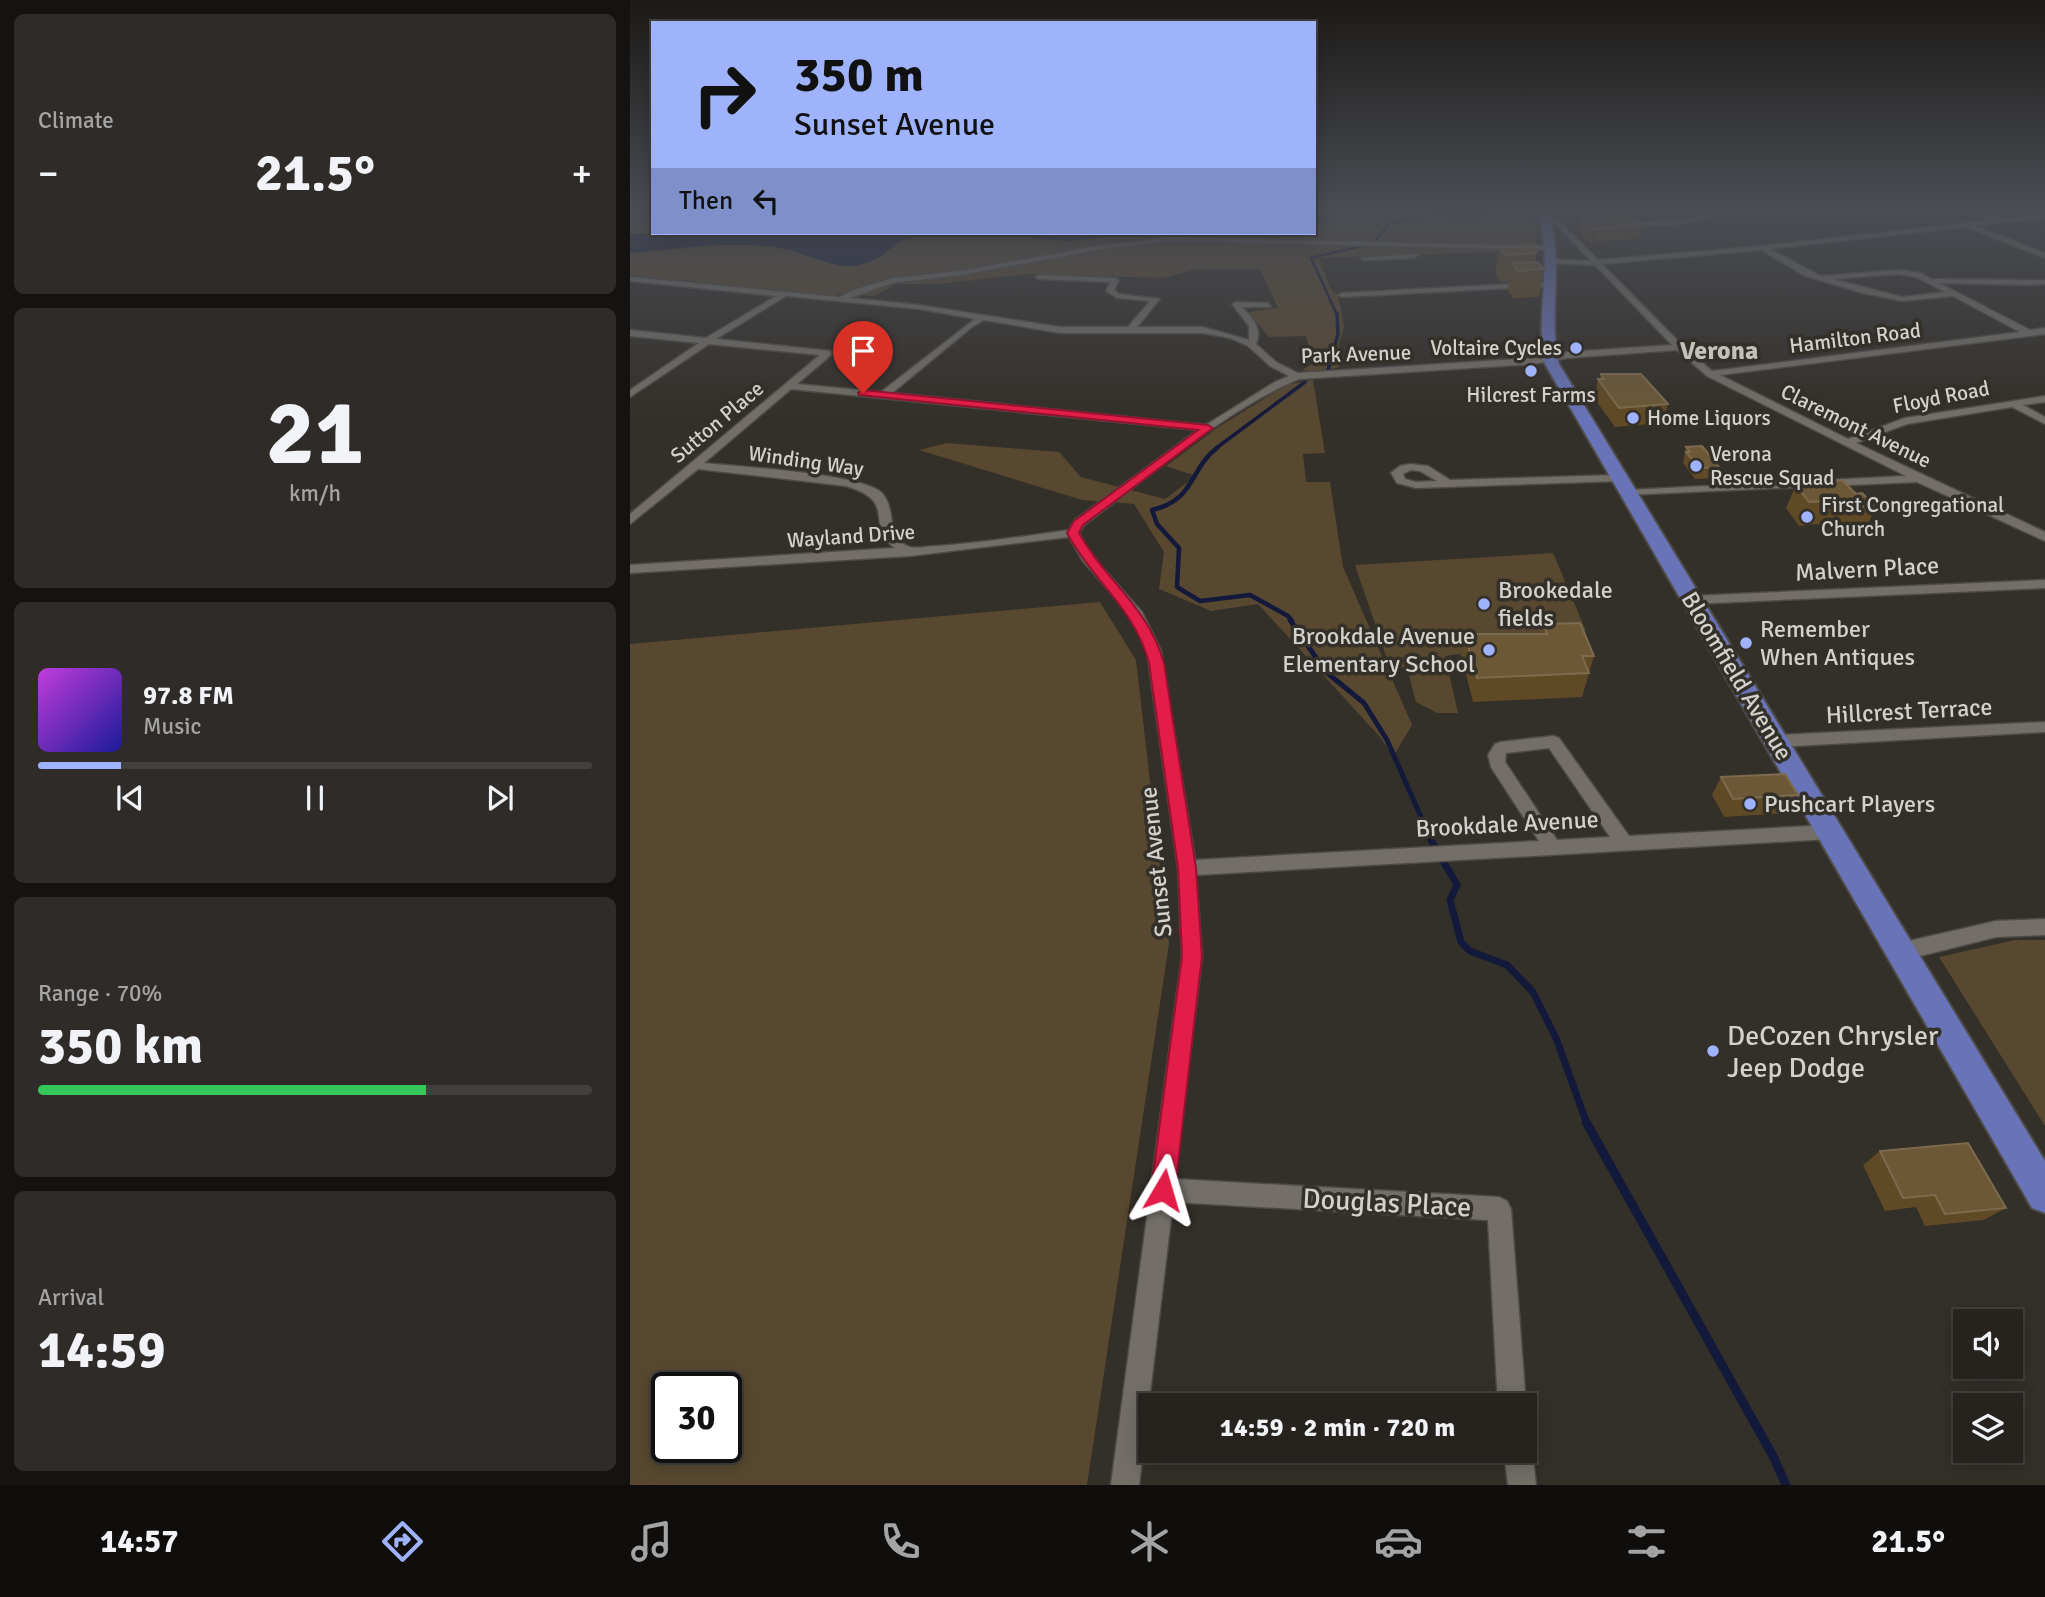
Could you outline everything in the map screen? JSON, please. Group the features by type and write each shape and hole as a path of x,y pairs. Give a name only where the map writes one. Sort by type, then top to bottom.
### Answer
{"main road":[{"name":"Bloomfield Avenue","path":"1548,278 1546,334 1550,358 1564,387 2045,1195"}],"street":[{"path":"841,299 868,285 904,278"},
{"path":"1072,278 1115,280 1110,291 1117,296 1156,299 1131,329"},
{"name":"Claremont Avenue","path":"1614,278 1679,347 1710,374 1846,443 2045,537"},
{"path":"1820,278 1902,299 1953,294"},
{"path":"1926,278 2029,333"},
{"name":"Park Avenue","path":"630,279 919,307 1060,330 1203,330 1232,336 1251,344 1273,364 1297,376 1679,347"},
{"path":"1931,281 1958,279 1978,284 2007,285 2045,282"},
{"path":"1342,295 1548,284"},
{"path":"630,394 707,341 786,293"},
{"path":"1251,344 1255,336 1253,326 1236,304 1268,305"},
{"path":"884,395 969,325 982,318"},
{"name":"Hamilton Road","path":"1710,374 2045,331"},
{"path":"630,333 707,341"},
{"name":"Sutton Place","path":"630,520 828,353 707,341"},
{"path":"1067,534 1208,428 1278,384 1297,376"},
{"path":"790,386 1208,428"},
{"name":"Floyd Road","path":"1846,443 1905,421 2045,398"},
{"path":"2013,404 2045,421"},
{"name":"Winding Way","path":"695,465 847,482 869,488 880,496 885,505 884,523 887,535 896,544 911,551"},
{"path":"1448,484 1624,486 1918,478"},
{"name":"Wayland Drive","path":"630,569 958,548 1067,534"},
{"name":"Sunset Avenue","path":"1067,534 1137,615 1150,639 1157,663 1187,868 1192,956 1125,1485"},
{"name":"Malvern Place","path":"1692,600 2045,584"},
{"name":"Hillcrest Terrace","path":"1776,741 2045,727"},
{"path":"1551,846 1497,763 1496,755 1501,748 1553,743 1623,842"},
{"name":"Brookdale Avenue","path":"1187,868 1453,851 1830,832"},
{"path":"1900,952 1996,929 2045,927"},
{"name":"Douglas Place","path":"1163,1190 1499,1209 1511,1393"},
{"path":"1519,1463 1522,1485"}],"shaded area":[{"path":"662,278 989,278 939,284 896,284 874,296 838,293 836,296"},
{"path":"1264,278 1327,278 1331,290 1337,294 1344,327 1339,344 1339,367 1319,372 1302,370 1314,363 1306,336 1269,337 1248,312 1278,308"},
{"path":"1313,380 1325,453 1303,454 1306,482 1330,482 1343,567 1412,725 1393,757 1381,738 1258,604 1211,611 1159,589 1164,552 1134,504 1082,500 919,450 947,443 1059,452 1081,477 1165,499 1196,476 1166,466 1217,428 1286,385"},
{"path":"1553,553 1586,631 1479,639 1462,659 1460,654 1445,656 1458,713 1437,713 1416,702 1407,668 1390,668 1355,565"},
{"path":"1100,602 1136,660 1169,944 1087,1485 630,1485 630,644"},
{"path":"2015,940 2045,940 2045,1126 1939,957"}],"building":[{"path":"1601,374 1641,374 1668,404 1619,408 1598,379 1604,379"},
{"path":"1702,446 1719,467 1699,468 1686,452 1690,452 1686,447"},
{"path":"1842,480 1856,494 1862,493 1876,507 1840,509 1827,501 1809,502 1796,485"},
{"path":"1580,623 1594,656 1582,656 1589,673 1477,678 1465,634 1547,634 1544,624"},
{"path":"1785,774 1798,795 1733,799 1721,777"},
{"path":"1968,1143 2006,1208 1945,1214 1935,1195 1903,1198 1880,1151"}],"waterway":[{"path":"1320,278 1337,315"},
{"path":"1328,370 1338,334 1337,313"},
{"path":"1215,449 1305,382"},
{"path":"1217,448 1201,465 1185,492 1177,499 1152,510 1157,524 1179,548 1177,587 1200,601 1250,595 1288,616 1292,621"},
{"path":"1290,620 1326,672 1364,703 1387,740 1431,841"},
{"path":"1431,841 1457,885 1450,900 1461,942 1470,951 1507,965 1533,992 1556,1038 1587,1123"},
{"path":"1587,1123 1773,1456 1786,1485"}],"place":[{"name":"Voltaire Cycles","path":"1576,348"},
{"name":"Hilcrest Farms","path":"1531,371"},
{"name":"Home Liquors","path":"1633,418"},
{"name":"Verona Rescue Squad","path":"1696,466"},
{"name":"First Congregational Church","path":"1807,517"},
{"name":"Brookedale fields","path":"1484,604"},
{"name":"Remember When Antiques","path":"1746,643"},
{"name":"Brookdale Avenue Elementary School","path":"1489,650"},
{"name":"Pushcart Players","path":"1750,804"},
{"name":"DeCozen Chrysler Jeep Dodge","path":"1713,1051"}],"district":[{"name":"Verona","path":"1719,350"}],"route":[{"path":"863,393 1208,428 1079,523 1073,533 1087,558 1137,615 1150,639 1157,663 1187,868 1192,956 1163,1190"}]}
